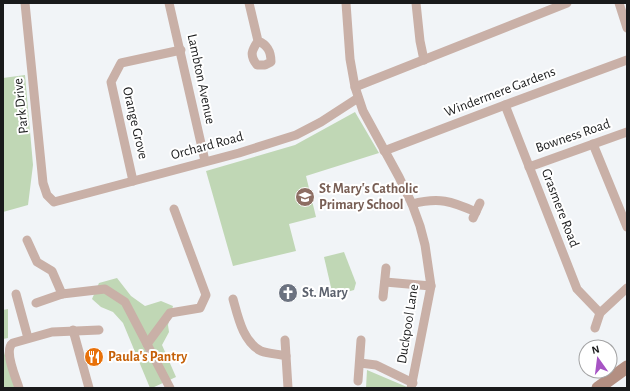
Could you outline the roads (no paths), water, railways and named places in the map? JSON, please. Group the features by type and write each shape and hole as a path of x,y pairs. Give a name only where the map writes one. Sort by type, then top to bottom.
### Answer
{"main road":[{"path":"598,388 626,370"}],"street":[{"name":"Park Drive","path":"25,3 43,183 47,195 54,202"},
{"name":"Lambton Avenue","path":"169,3 181,50 205,161"},
{"path":"249,3 258,41"},
{"name":"Duckpool Lane","path":"346,3 350,59 358,98 363,111 412,204 425,245 431,286 412,386"},
{"path":"416,3 424,60"},
{"path":"355,87 567,3"},
{"path":"619,3 627,24"},
{"name":"Orange Grove","path":"133,181 111,82 121,63 181,50"},
{"name":"Windermere Gardens","path":"384,151 505,104 627,60"},
{"name":"Orchard Road","path":"54,202 239,153 296,135 321,122 358,98"},
{"name":"Grasmere Road","path":"505,104 577,289 600,313"},
{"name":"Bowness Road","path":"529,166 627,132"},
{"path":"593,144 627,227"},
{"path":"412,204 427,200 442,201 461,205 475,215 480,203"},
{"path":"147,344 170,313 200,308 206,295 174,209"},
{"path":"27,240 38,262 52,271 62,294"},
{"path":"383,297 386,268"},
{"path":"385,282 431,286"},
{"path":"595,328 600,313 627,288"},
{"path":"36,303 62,294 105,289 125,302 170,388"},
{"path":"16,294 28,338"},
{"path":"233,299 240,324 246,336 253,344 261,350 286,356"},
{"path":"73,330 89,388"},
{"path":"19,388 9,357 10,345 28,338 52,332 98,330"},
{"path":"285,340 288,388"},
{"path":"358,381 361,340"},
{"path":"360,363 376,365 412,386"}],"place":[{"name":"St Mary's Catholic Primary School","path":"305,197"},
{"name":"St. Mary","path":"288,293"},
{"name":"Paula's Pantry","path":"94,357"}]}
